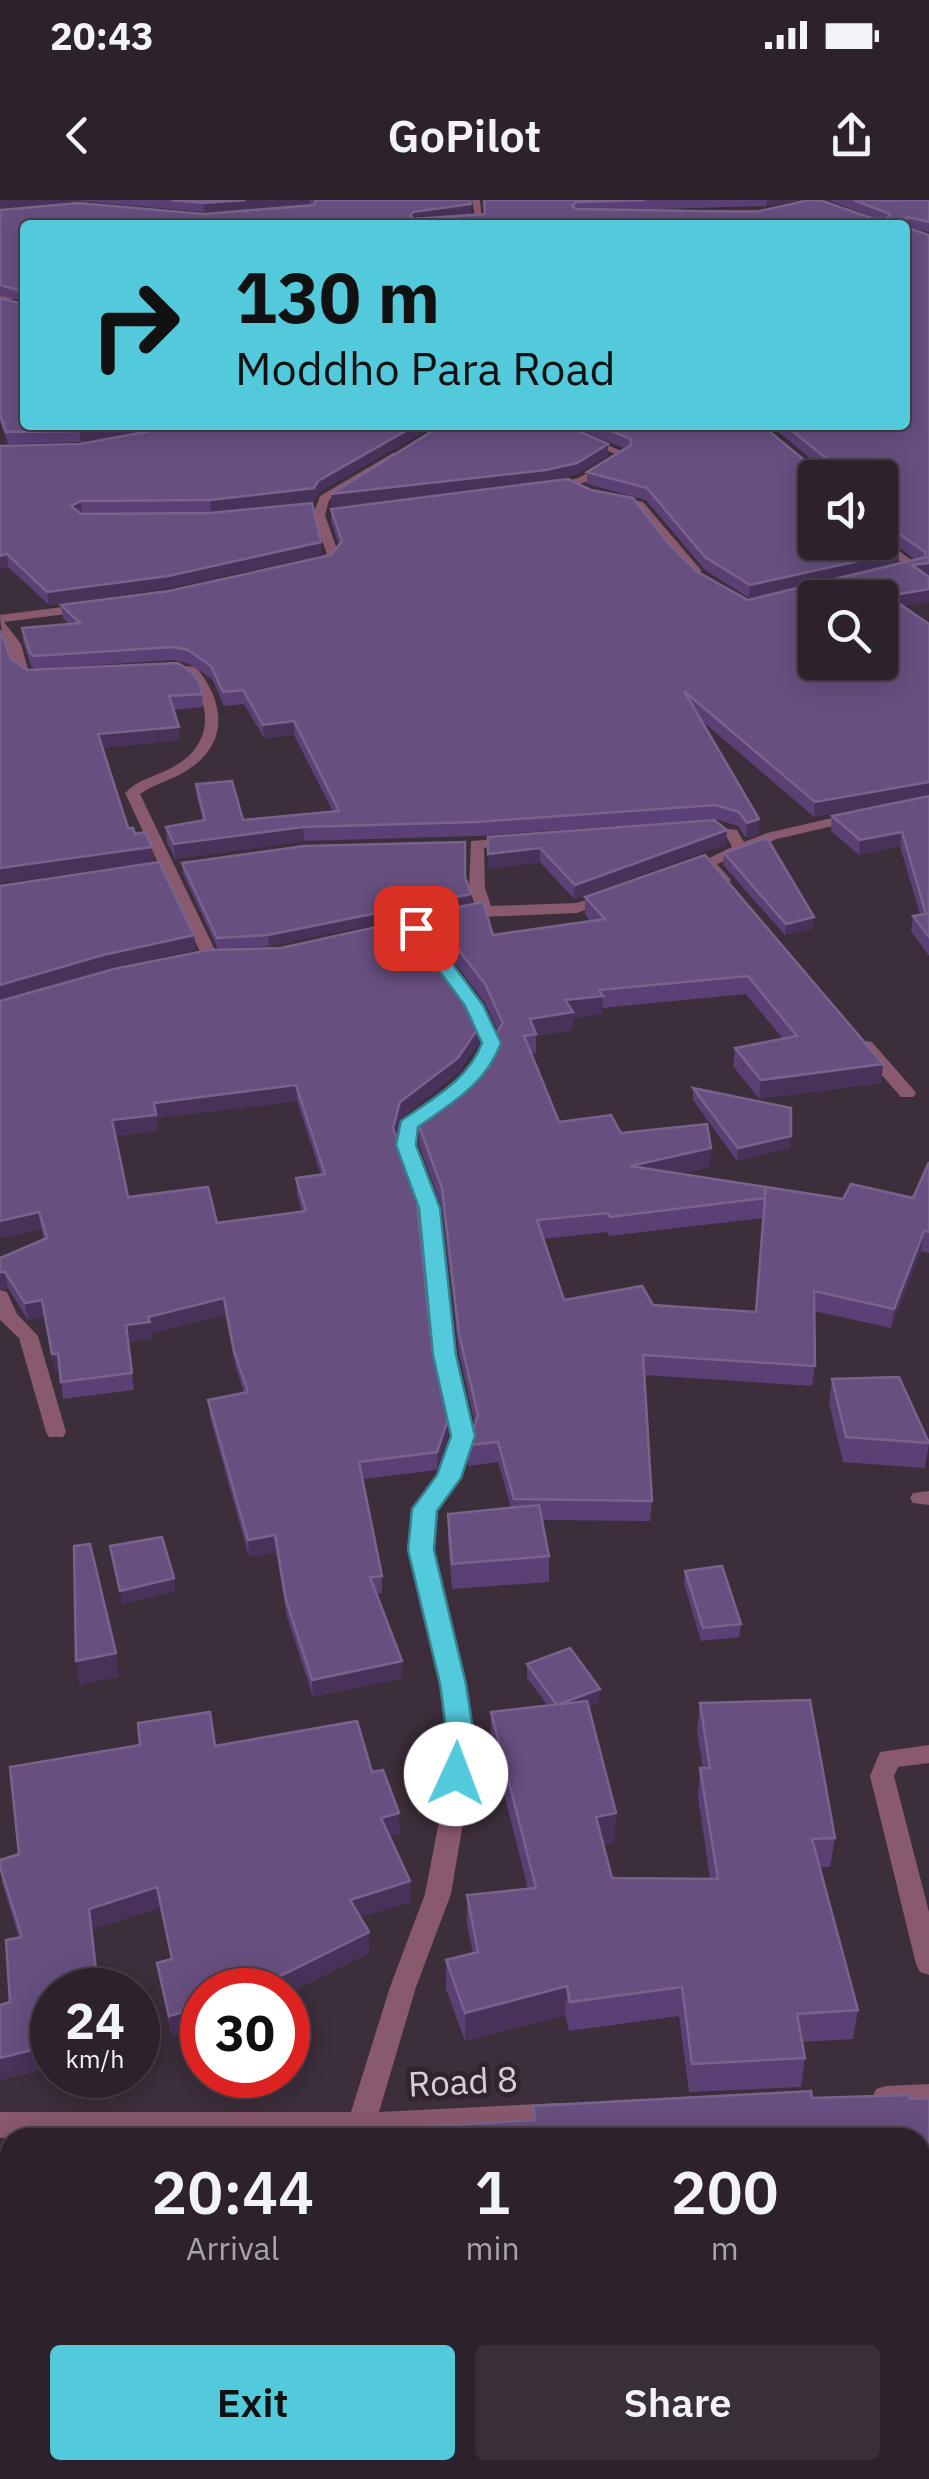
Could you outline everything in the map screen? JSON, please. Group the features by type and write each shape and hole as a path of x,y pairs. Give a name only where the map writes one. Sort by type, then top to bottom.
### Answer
{"street":[{"path":"470,220 480,219 476,200"},
{"path":"749,220 784,208"},
{"path":"652,213 764,212"},
{"path":"531,491 570,484 624,454 563,430"},
{"path":"319,511 335,489 408,449"},
{"path":"570,484 590,494 639,504 682,559 711,586"},
{"path":"301,509 336,512"},
{"path":"295,568 327,561 333,555 319,511"},
{"path":"896,572 915,568 898,555"},
{"path":"66,676 32,677 22,671 15,644 0,622 100,606"},
{"path":"137,668 191,670 214,702 212,725 203,749 186,766 132,793 204,956 239,958"},
{"path":"737,898 701,864 739,847 804,827 875,812"},
{"path":"676,829 714,827 732,832 739,847"},
{"path":"456,844 534,840"},
{"path":"476,844 477,888 485,911"},
{"path":"450,917 485,911 578,908 624,895"},
{"path":"361,2125 403,1987 438,1894 453,1811 460,1736 453,1684 421,1550 424,1509 449,1478 463,1436 444,1355 429,1208 406,1145 408,1125 464,1084 484,1063 492,1043 474,1005 417,926"},
{"path":"849,1026 907,1093"},
{"path":"0,1296 8,1317 28,1336 56,1432"},
{"path":"929,1754 889,1760 882,1776 929,1964"},
{"path":"856,2100 929,2096"},
{"name":"Road 8","path":"0,2125 361,2125 593,2114"}],"building":[{"path":"172,200 246,200 203,203"},
{"path":"316,200 470,200 471,204 413,212 410,216 414,219 485,214 484,200 645,200 576,202 572,206 755,212 820,200 874,219 887,219 890,214 854,200 929,200 929,222 907,217 906,220 20,220 20,291 0,285 0,210 78,203 204,214 314,205"},
{"path":"910,229 929,235 929,563 912,565 929,577 929,589 898,594 898,580 831,580 926,557 925,552 898,533 898,460 828,460 791,430 910,430"},
{"path":"0,298 20,303 20,430 84,430 6,432 0,415"},
{"path":"156,430 407,430 318,481 314,488 210,500 81,501 71,506 81,514 210,513 312,503 321,542 168,576 47,592 7,554 0,556 0,446 80,444"},
{"path":"434,430 576,430 608,444 577,463 546,470 331,494"},
{"path":"609,430 768,430 804,460 798,460 798,560 863,560 750,585 705,557 647,488 587,472 631,445 631,439"},
{"path":"568,479 591,490 633,498 696,571 748,600 798,588 798,680 898,680 898,603 929,624 929,782 815,802 684,691 759,819 747,823 739,812 716,805 476,822 303,827 174,844 166,827 205,820 196,784 232,781 243,820 339,811 294,721 263,725 243,690 223,692 211,666 188,650 173,647 34,656 22,628 80,623 61,605 169,591 331,555 342,541 331,509"},
{"path":"0,630 11,659 27,670 178,663 193,673 202,694 169,696 179,727 98,734 128,828 133,828 135,834 145,832 152,847 0,868"},
{"path":"929,796 929,937 913,916 926,914 902,832 860,840 832,816"},
{"path":"714,820 727,830 575,885 540,848 488,854 488,837"},
{"path":"767,838 814,917 786,924 724,853"},
{"path":"465,842 465,877 471,894 268,935 217,938 182,863 304,846"},
{"path":"705,855 883,1064 761,1080 735,1048 797,1036 748,976 599,990 603,996 565,1000 573,1012 530,1019 536,1034 524,1036 559,1122 611,1115 621,1133 707,1124 711,1148 630,1166 765,1187 765,1196 766,1187 843,1199 851,1184 913,1198 929,1162 929,1232 924,1231 894,1309 814,1291 815,1366 643,1355 652,1501 514,1499 498,1442 468,1445 478,1415 459,1334 442,1188 419,1126 421,1110 475,1067 503,1023 485,984 430,913 483,902 493,935 605,919 585,897","holes":["765,1198 756,1312 653,1305 642,1286 564,1300 537,1220 608,1213 610,1217"]},
{"path":"159,862 194,935 103,955 0,985 0,886"},
{"path":"408,920 463,992 479,1027 458,1058 400,1102 393,1128 416,1192 431,1339 448,1419 437,1452 359,1462 382,1576 370,1577 402,1661 312,1680 286,1600 275,1535 248,1540 208,1400 248,1392 234,1351 224,1298 148,1317 150,1322 126,1325 132,1373 61,1382 58,1354 52,1354 42,1300 25,1303 5,1272 0,1272 0,1258 47,1238 39,1212 0,1221 0,1001 114,969 209,950 281,948","holes":["296,1085 325,1174 296,1178 306,1211 217,1223 208,1187 128,1197 112,1120 156,1115 154,1103"]},
{"path":"693,1088 791,1108 791,1136 738,1148"},
{"path":"899,1377 929,1443 846,1437 832,1379"},
{"path":"539,1505 549,1556 452,1564 448,1514"},
{"path":"162,1537 174,1578 120,1591 110,1546"},
{"path":"90,1544 116,1653 76,1661 74,1546"},
{"path":"722,1566 741,1624 703,1628 685,1571"},
{"path":"570,1648 600,1689 557,1705 527,1664"},
{"path":"810,1700 835,1838 812,1839 858,2010 797,2014 805,2058 692,2064 682,1987 570,2002 567,1986 465,2013 446,1960 478,1952 467,1895 536,1888 491,1712 587,1701 616,1813 596,1817 612,1878 718,1879 700,1768 710,1768 700,1703"},
{"path":"210,1712 215,1746 357,1721 372,1772 383,1770 399,1813 381,1818 410,1881 350,1900 369,1932 296,1968 180,1968 180,2013 169,2016 157,1963 172,1959 157,1887 89,1909 96,1968 30,1968 30,2050 0,2058 0,2005 10,2002 6,1940 22,1937 0,1867 0,1860 19,1854 10,1767 140,1745 138,1723"},
{"path":"811,2091 812,2098 910,2095 910,2099 929,2098 929,2128 404,2128 535,2120 533,2106"}],"route":[{"path":"416,928 474,1005 492,1043 484,1063 470,1080 408,1125 406,1145 429,1208 444,1355 463,1436 449,1478 424,1509 421,1550 453,1684 460,1736 456,1774"}]}
